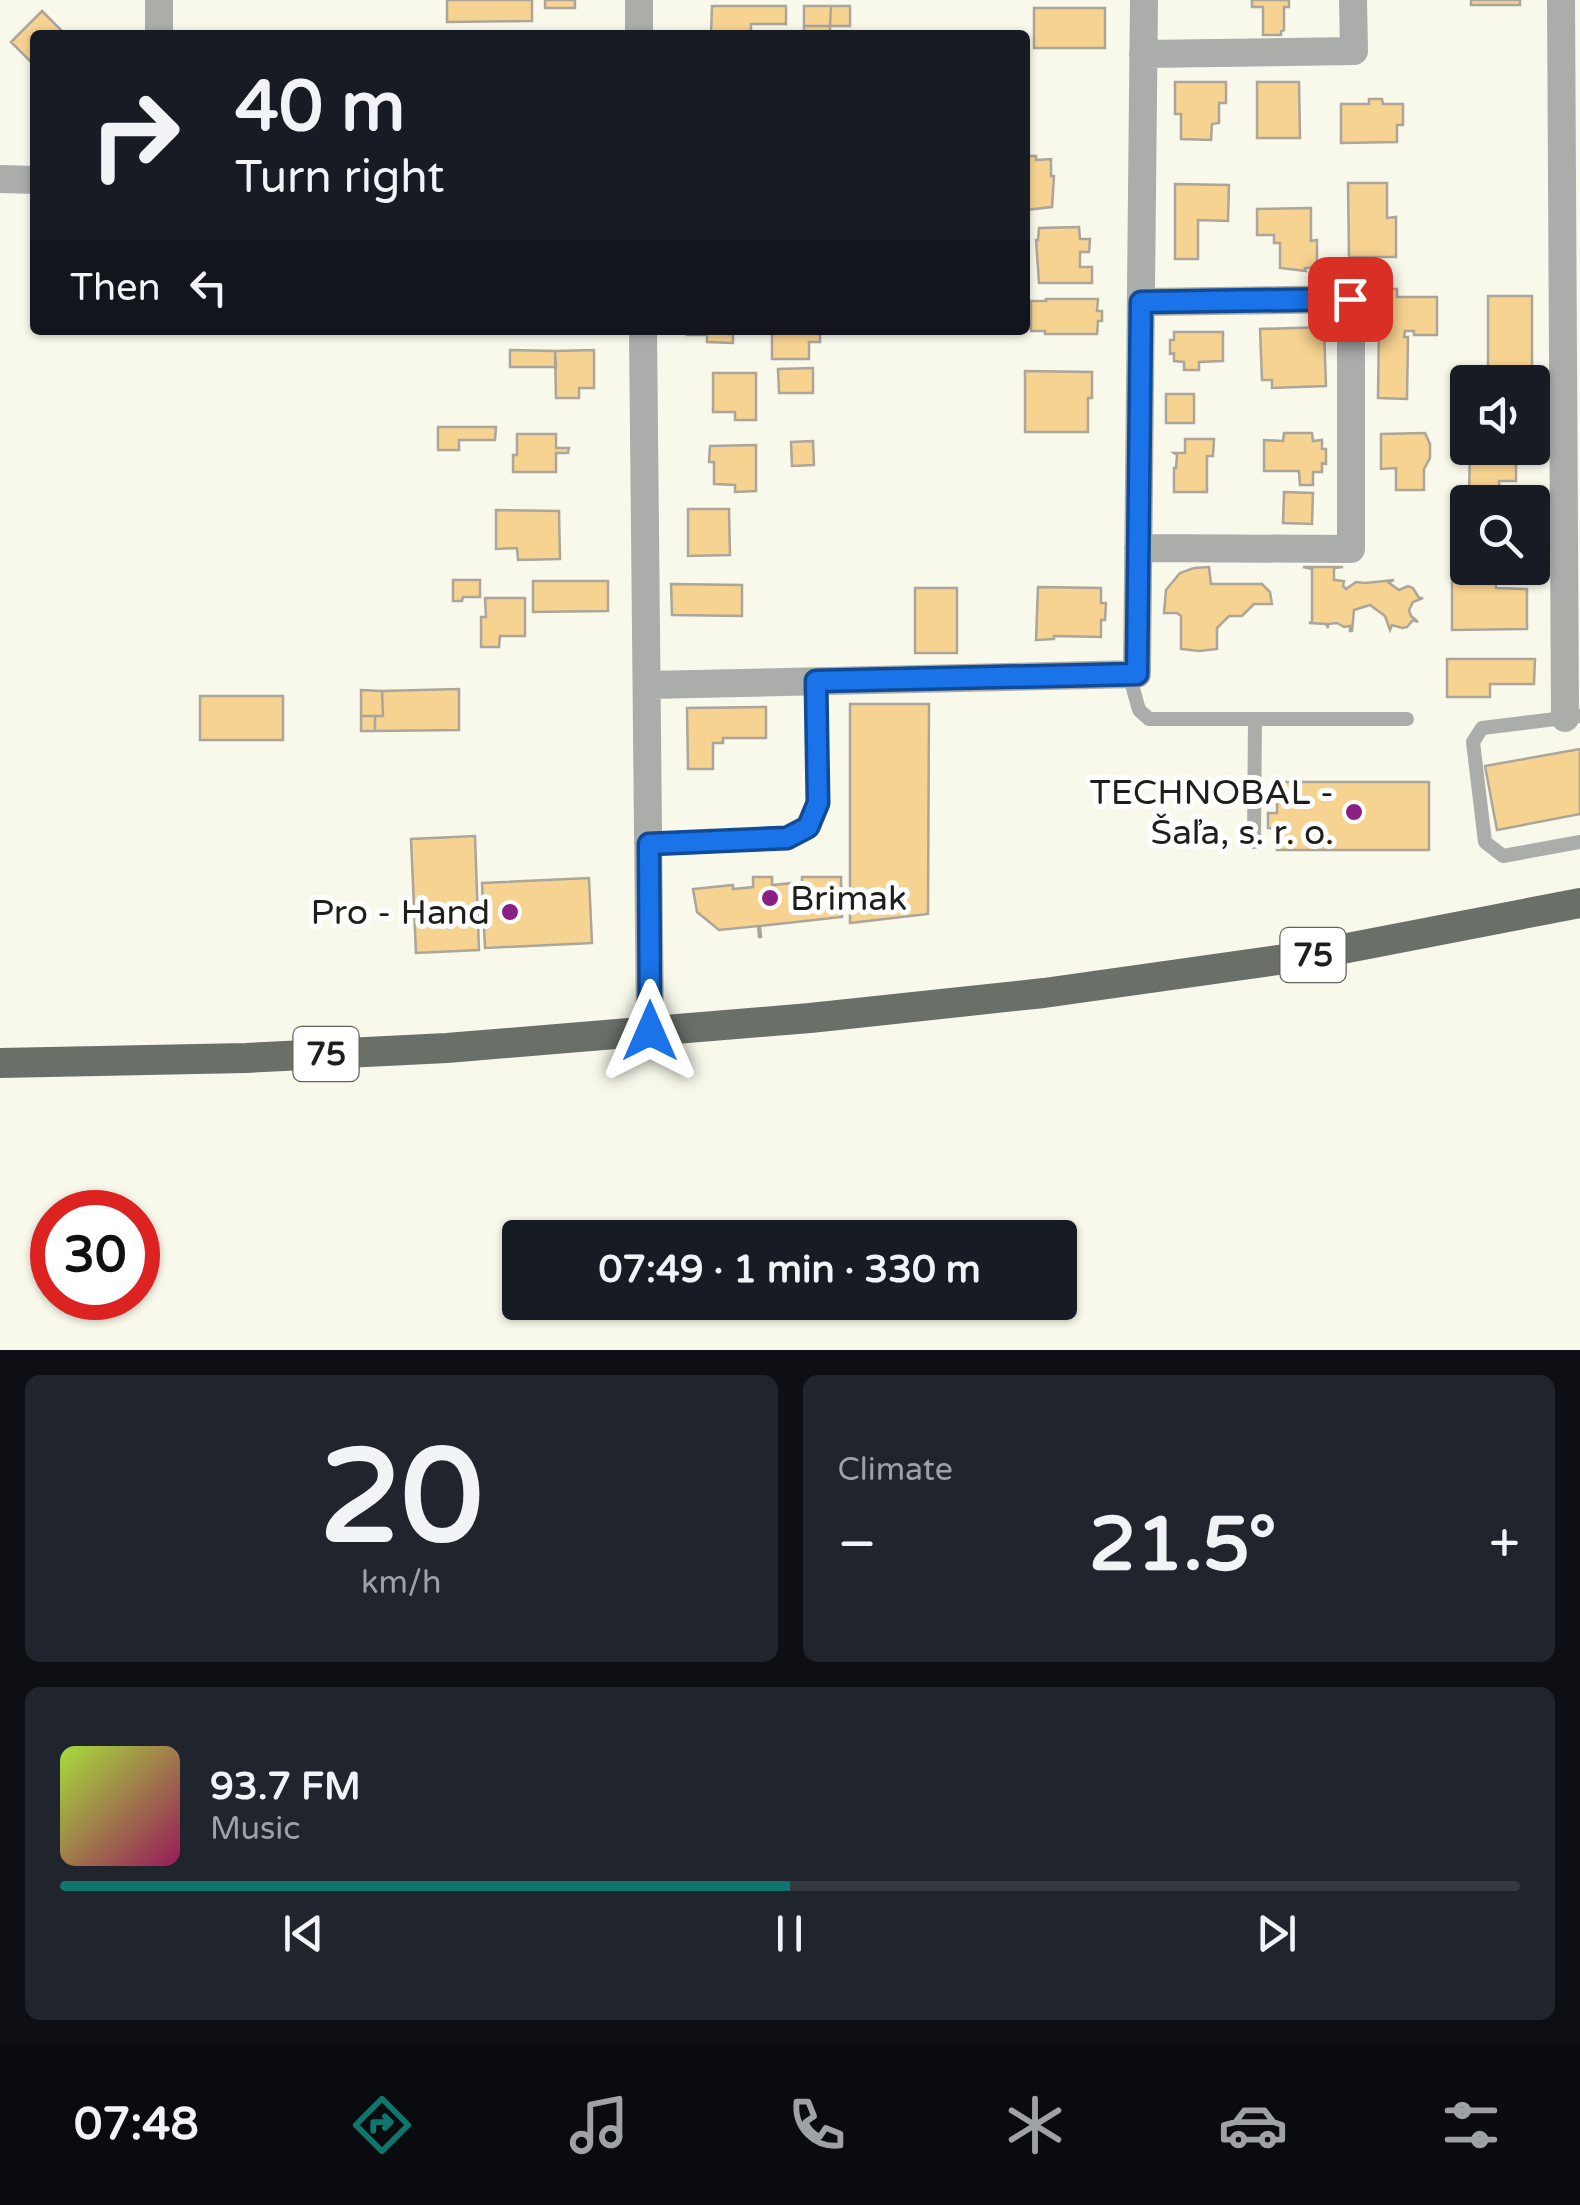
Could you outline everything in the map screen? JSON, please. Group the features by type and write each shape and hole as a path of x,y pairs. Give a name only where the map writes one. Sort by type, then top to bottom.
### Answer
{"main road":[{"name":"75","path":"0,1063 447,1048 810,1018 1044,993 1306,956 1580,903"}],"street":[{"path":"159,0 159,30"},
{"path":"638,0 639,30"},
{"path":"648,685 1137,674 1144,0"},
{"path":"1143,54 1354,51 1353,0"},
{"path":"1562,0 1573,717"},
{"path":"0,179 30,180"},
{"path":"1138,548 1351,548 1350,299 1141,302"},
{"path":"643,335 650,1031"}],"lane":[{"path":"1129,674 1138,710 1149,719 1407,720"},
{"path":"649,844 787,838 808,827 818,803 816,681"},
{"path":"1573,717 1482,728 1474,742 1485,842 1503,856 1580,842"},
{"path":"1254,842 1255,719"}],"building":[{"path":"447,0 532,0 532,21 447,22"},
{"path":"545,0 575,0 575,8 545,8"},
{"path":"1252,0 1289,0 1289,7 1284,7 1281,35 1263,35 1263,7 1252,7"},
{"path":"1471,0 1520,0 1520,5 1471,5"},
{"path":"712,6 786,6 786,24 751,24 751,30 711,30"},
{"path":"804,6 831,6 830,26 804,26"},
{"path":"831,6 850,6 850,26 830,26"},
{"path":"1034,8 1105,8 1105,48 1034,48"},
{"path":"42,11 61,30 30,30 30,61 11,42"},
{"path":"804,26 830,26 830,30 804,30"},
{"path":"1175,82 1226,82 1226,103 1219,103 1219,123 1212,124 1211,140 1181,139 1181,114 1175,114"},
{"path":"1257,82 1299,82 1300,138 1257,138"},
{"path":"1369,99 1403,104 1403,125 1397,125 1397,142 1341,143 1341,104 1369,104"},
{"path":"1030,156 1036,156 1036,160 1051,159 1052,207 1030,209"},
{"path":"1348,183 1387,183 1387,218 1396,217 1396,257 1349,257"},
{"path":"1175,184 1229,185 1228,221 1198,220 1198,259 1175,259"},
{"path":"1311,208 1311,241 1317,240 1317,267 1305,268 1306,271 1280,268 1280,243 1274,243 1274,235 1257,235 1257,209"},
{"path":"1079,227 1080,239 1090,239 1089,252 1080,252 1080,267 1092,267 1092,283 1039,283 1039,228"},
{"path":"1369,289 1397,289 1397,297 1437,297 1437,335 1405,331 1407,399 1378,398 1379,323 1369,323"},
{"path":"1488,296 1532,296 1532,365 1488,365"},
{"path":"1098,299 1097,311 1102,311 1102,321 1098,321 1097,334 1031,331 1031,301"},
{"path":"1324,327 1326,386 1272,388 1272,380 1262,380 1260,329"},
{"path":"1174,332 1223,332 1223,361 1199,362 1199,370 1184,370 1184,362 1174,361 1174,353 1170,354"},
{"path":"707,335 733,335 733,343 707,342"},
{"path":"772,335 820,335 820,342 809,342 809,359 772,359"},
{"path":"510,350 555,351 556,367 510,367"},
{"path":"594,350 594,388 579,388 579,398 556,398 555,351"},
{"path":"813,368 813,393 779,393 778,369"},
{"path":"1025,371 1092,372 1088,432 1025,432"},
{"path":"713,373 756,373 756,420 735,420 735,412 713,412"},
{"path":"1166,394 1194,394 1194,423 1166,423"},
{"path":"438,427 496,427 495,440 459,440 459,450 438,450"},
{"path":"1284,433 1312,433 1313,441 1322,440 1326,464 1322,463 1322,472 1313,472 1313,485 1300,485 1299,471 1264,471 1264,440 1283,441"},
{"path":"1425,433 1430,458 1424,469 1424,490 1396,490 1396,468 1381,469 1381,434"},
{"path":"517,434 556,434 556,448 569,448 568,453 556,453 556,472 513,472"},
{"path":"1185,439 1214,439 1213,456 1207,456 1207,492 1174,492 1174,453 1185,453"},
{"path":"813,441 814,465 792,466 791,442"},
{"path":"756,445 756,491 735,492 735,485 714,484 710,446"},
{"path":"1470,465 1516,465 1516,481 1469,485"},
{"path":"1284,492 1313,493 1312,524 1283,523"},
{"path":"688,509 729,509 730,555 688,556"},
{"path":"496,510 559,511 560,559 518,560 517,548 496,549"},
{"path":"1209,567 1211,584 1262,584 1270,592 1272,604 1254,604 1242,616 1229,616 1217,628 1217,649 1181,649 1181,616 1164,613 1166,590 1180,573"},
{"path":"1303,567 1343,567 1334,568 1334,580 1344,581 1346,589 1356,582 1394,580 1388,582 1399,590 1413,588 1423,598 1413,602 1409,610 1418,622 1413,620 1402,628 1392,625 1390,630 1385,616 1370,605 1354,610 1352,631 1350,626 1337,623 1328,624 1328,628 1326,624 1309,623 1312,569"},
{"path":"453,580 480,580 480,597 453,601"},
{"path":"533,581 608,581 608,611 533,612"},
{"path":"671,584 742,585 742,616 672,615"},
{"path":"1452,585 1527,589 1527,629 1452,630"},
{"path":"1038,587 1101,588 1101,603 1106,603 1101,637 1054,636 1036,640"},
{"path":"915,588 957,588 957,653 915,653"},
{"path":"485,598 525,598 525,636 500,636 499,647 481,647"},
{"path":"1447,659 1535,659 1534,684 1490,684 1490,697 1447,697"},
{"path":"459,689 459,730 375,731 375,716 383,716 382,691"},
{"path":"361,690 382,691 383,716 361,716"},
{"path":"200,696 283,696 283,740 200,740"},
{"path":"850,704 929,704 928,914 850,923"},
{"path":"766,707 766,738 723,738 723,743 713,743 713,769 688,769 687,708"},
{"path":"361,716 375,716 375,731 361,731"},
{"path":"1580,749 1580,814 1497,830 1485,766"},
{"path":"1277,782 1429,782 1429,850 1277,850 1277,829 1268,828 1268,813 1277,813"},
{"path":"475,836 479,950 416,953 411,839"},
{"path":"753,877 772,877 772,885 802,882 802,877 841,877 842,917 760,926 759,937 758,926 719,930 697,912 693,889 753,887"},
{"path":"589,878 592,943 485,948 482,883"}],"place":[{"name":"TECHNOBAL - Šaľa, s. r. o.","path":"1354,812"},
{"name":"Brimak","path":"770,898"},
{"name":"Pro - Hand","path":"510,912"}],"route":[{"path":"650,1031 649,844 787,838 808,827 818,803 816,681 1137,674 1141,302 1350,299"}]}
